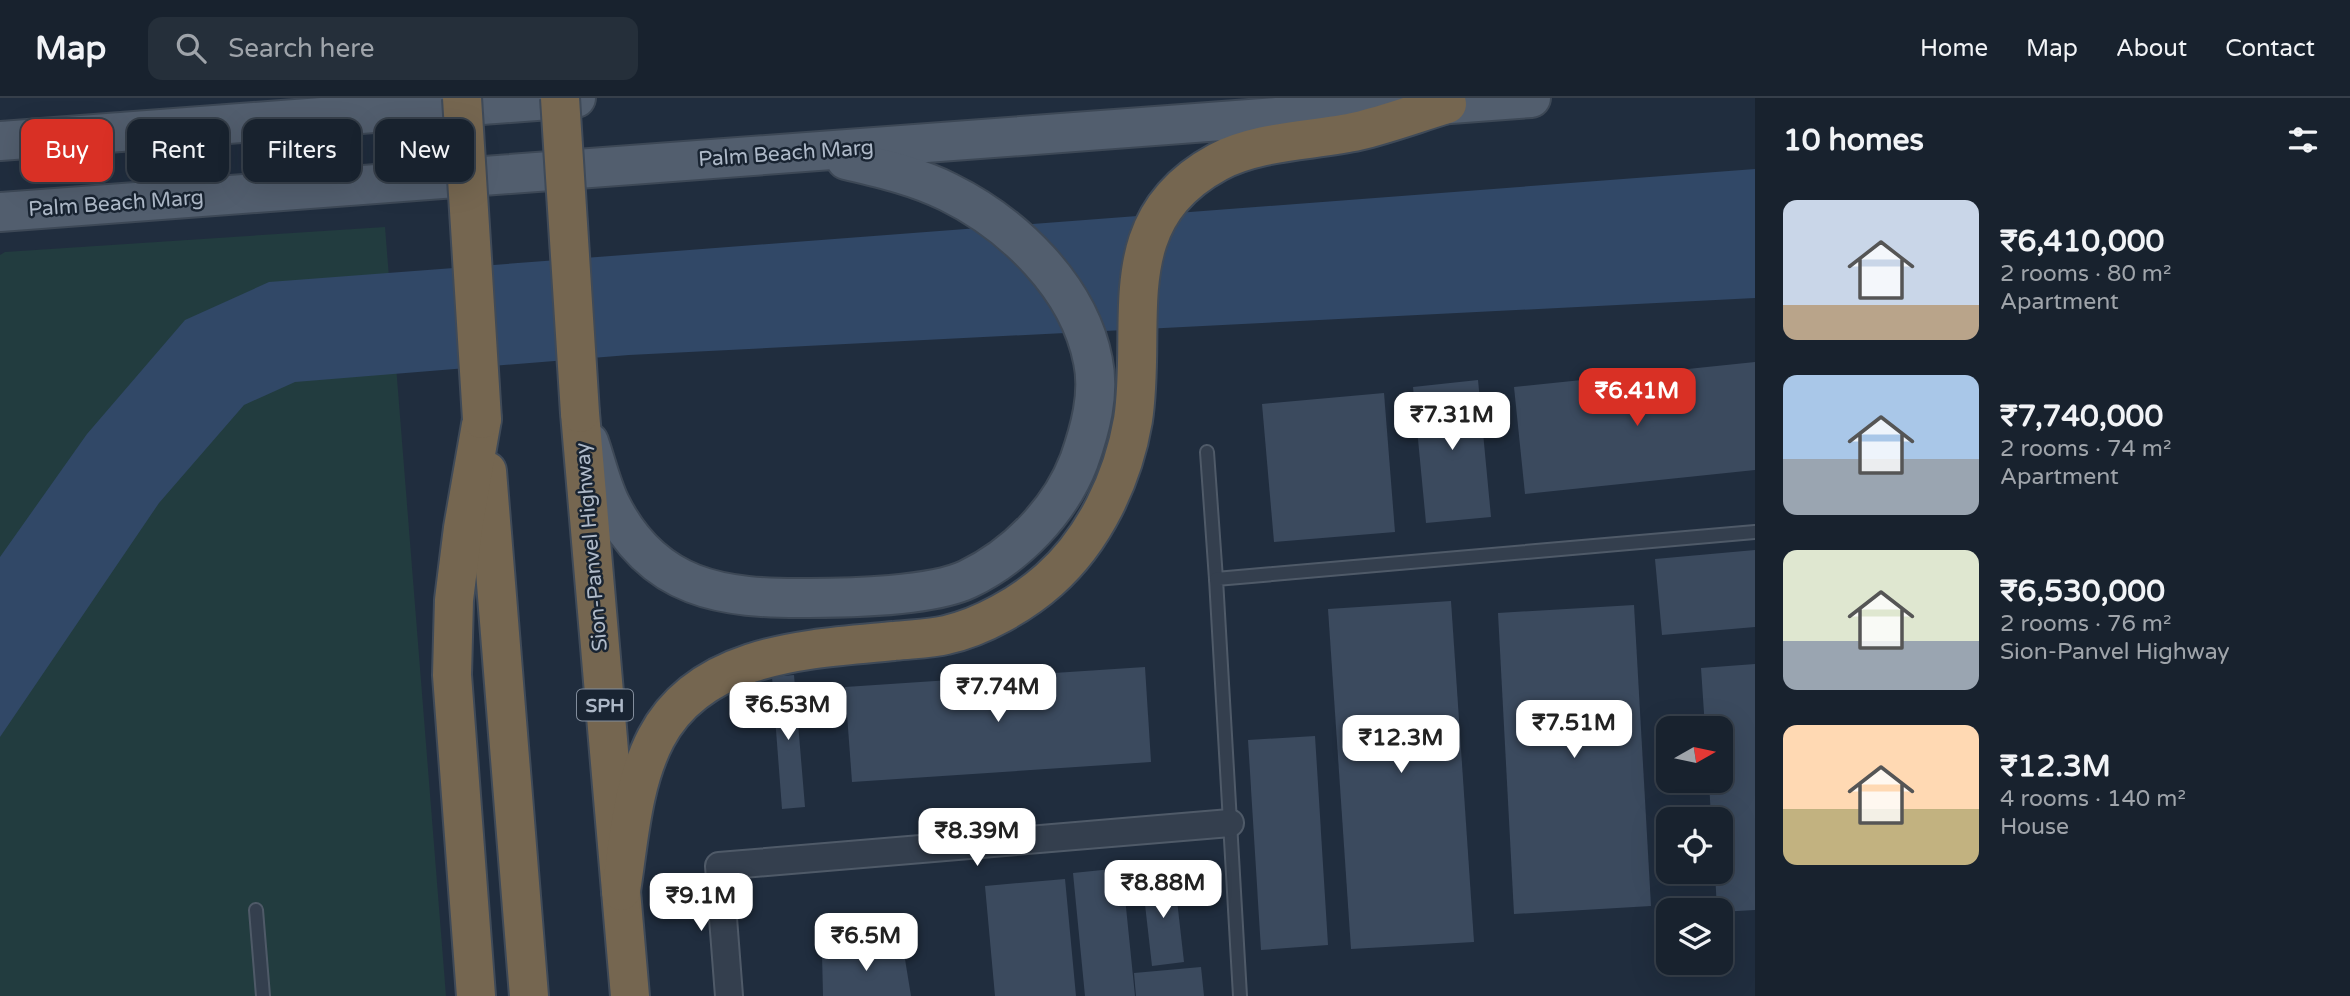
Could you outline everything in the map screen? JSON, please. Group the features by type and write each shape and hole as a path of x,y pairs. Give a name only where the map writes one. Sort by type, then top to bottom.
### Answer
{"highway":[{"path":"462,98 482,419 529,996"},
{"name":"Sion-Panvel Highway","path":"560,98 580,414 630,996"},
{"path":"621,891 639,779 657,736 680,705 704,684 737,667 777,656 830,646 945,636 989,622 1049,580 1088,537 1116,481 1133,420 1136,313 1143,255 1155,222 1182,185 1221,161 1265,147 1358,131 1447,104"},
{"path":"476,996 452,675 455,588 482,419"}],"main road":[{"path":"0,141 576,98"},
{"name":"Palm Beach Marg","path":"0,212 1531,98"},
{"path":"580,414 610,503 635,541 663,568 692,584 727,595 821,598 925,591 966,580 1002,558 1031,533 1055,506 1075,472 1086,441 1095,401 1094,364 1086,330 1066,295 1038,260 1008,231 947,191 891,170 810,152"}],"street":[{"path":"729,996 719,866 1230,823"}],"lane":[{"path":"1207,452 1240,996"},
{"path":"1216,579 1755,532"},
{"path":"256,910 263,996"}],"green space":[{"path":"385,227 446,996 0,996 0,255 5,252"}],"water":[{"path":"1755,169 1755,298 629,355 295,382 244,405 159,503 0,737 0,557 87,434 185,320 269,282"}],"building":[{"path":"1755,362 1755,470 1525,494 1514,387"},
{"path":"1478,380 1491,517 1426,523 1413,387"},
{"path":"1384,393 1395,532 1274,542 1262,404"},
{"path":"1755,550 1755,627 1662,635 1655,559"},
{"path":"1451,601 1474,942 1351,949 1328,609"},
{"path":"1634,605 1651,906 1514,914 1498,613"},
{"path":"1755,664 1755,910 1733,911 1733,898 1716,898 1716,884 1733,884 1733,807 1710,807 1710,793 1733,793 1733,716 1704,716 1701,668"},
{"path":"1145,667 1151,762 852,782 845,687"},
{"path":"794,675 805,807 782,809 772,677"},
{"path":"1315,736 1328,945 1261,950 1248,740"},
{"path":"1122,868 1135,996 1085,996 1073,873"},
{"path":"1174,874 1184,962 1152,966 1142,878"},
{"path":"1065,879 1076,996 995,996 985,886"},
{"path":"903,947 911,996 823,996 822,953"},
{"path":"1201,967 1204,996 1136,996 1134,973"}]}
